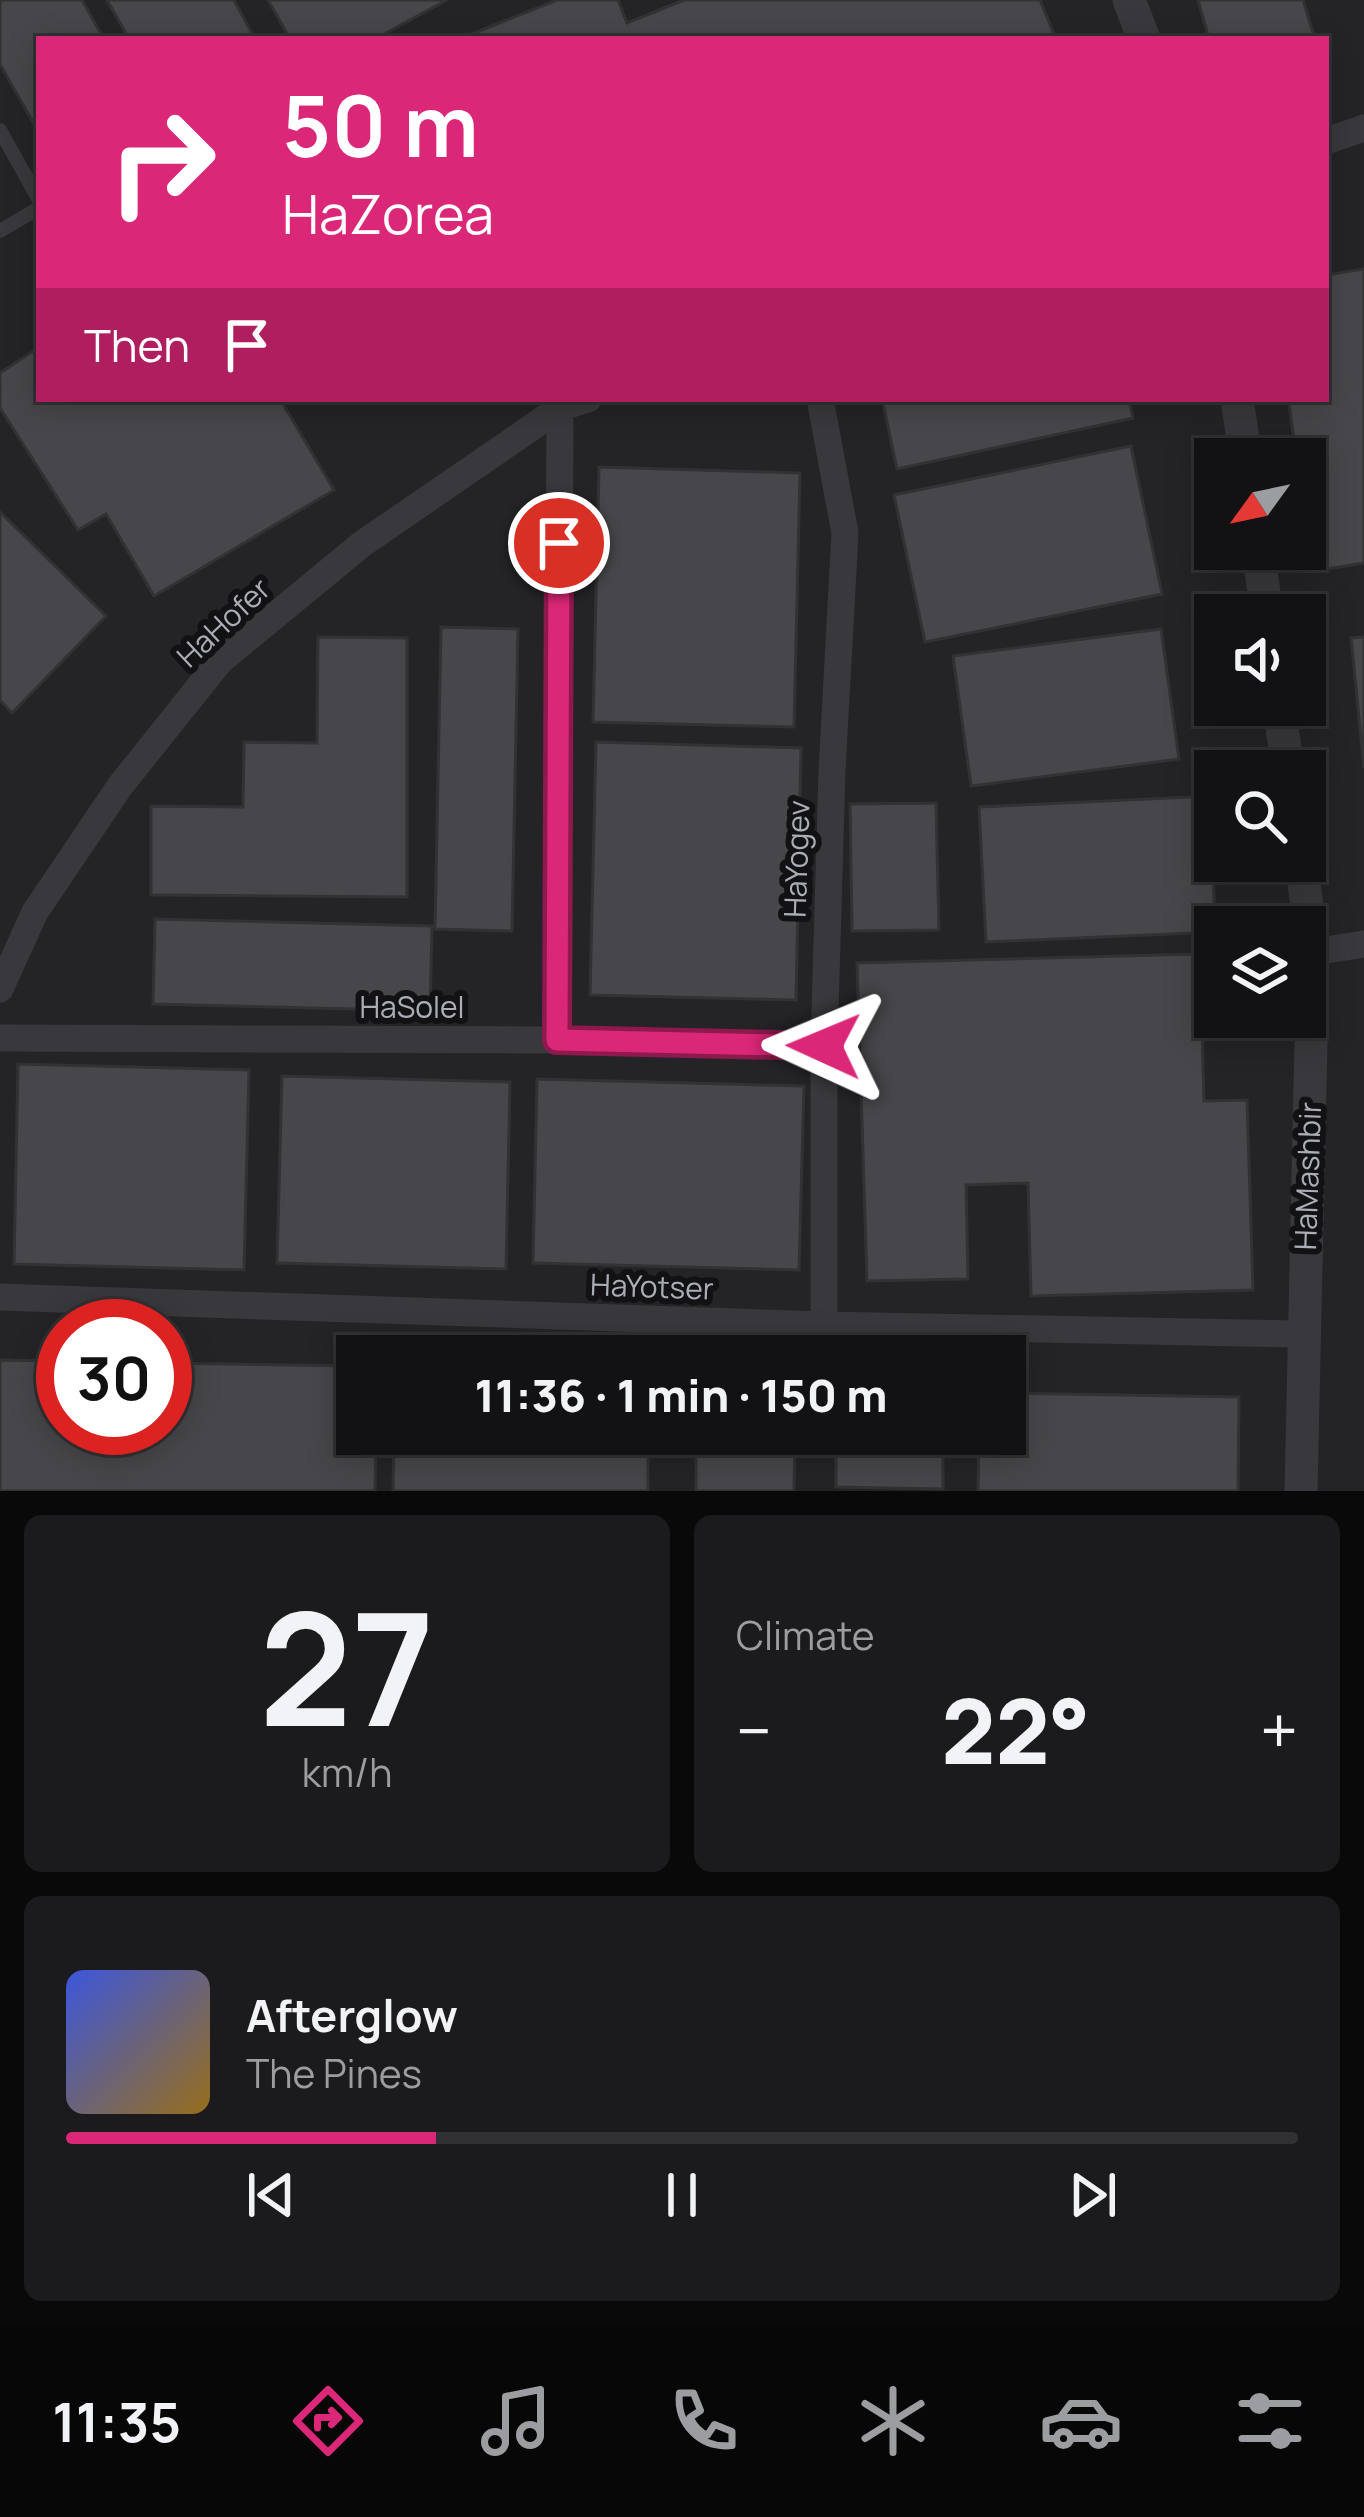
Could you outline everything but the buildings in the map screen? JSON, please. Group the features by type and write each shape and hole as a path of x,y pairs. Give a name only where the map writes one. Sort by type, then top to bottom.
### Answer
{"street":[{"path":"1129,0 1143,36"},
{"path":"1329,140 1364,128"},
{"name":"HaHofer","path":"0,989 35,912 120,786 220,661 362,544 560,408 579,402"},
{"name":"HaYogev","path":"821,402 845,533 824,1046 824,1324"},
{"path":"1238,402 1243,438"},
{"path":"557,1040 560,408"},
{"path":"1326,950 1364,944"},
{"name":"HaSolel","path":"0,1038 824,1046"},
{"name":"HaMashbir","path":"1301,1491 1311,1038"},
{"name":"HaYotser","path":"0,1297 824,1324 1303,1334"}],"lane":[{"path":"0,130 36,198"},
{"path":"0,231 36,206"}],"shaded area":[{"path":"0,0 1364,0 1364,1491 0,1491"}],"route":[{"path":"559,543 557,1040 824,1046"}]}
